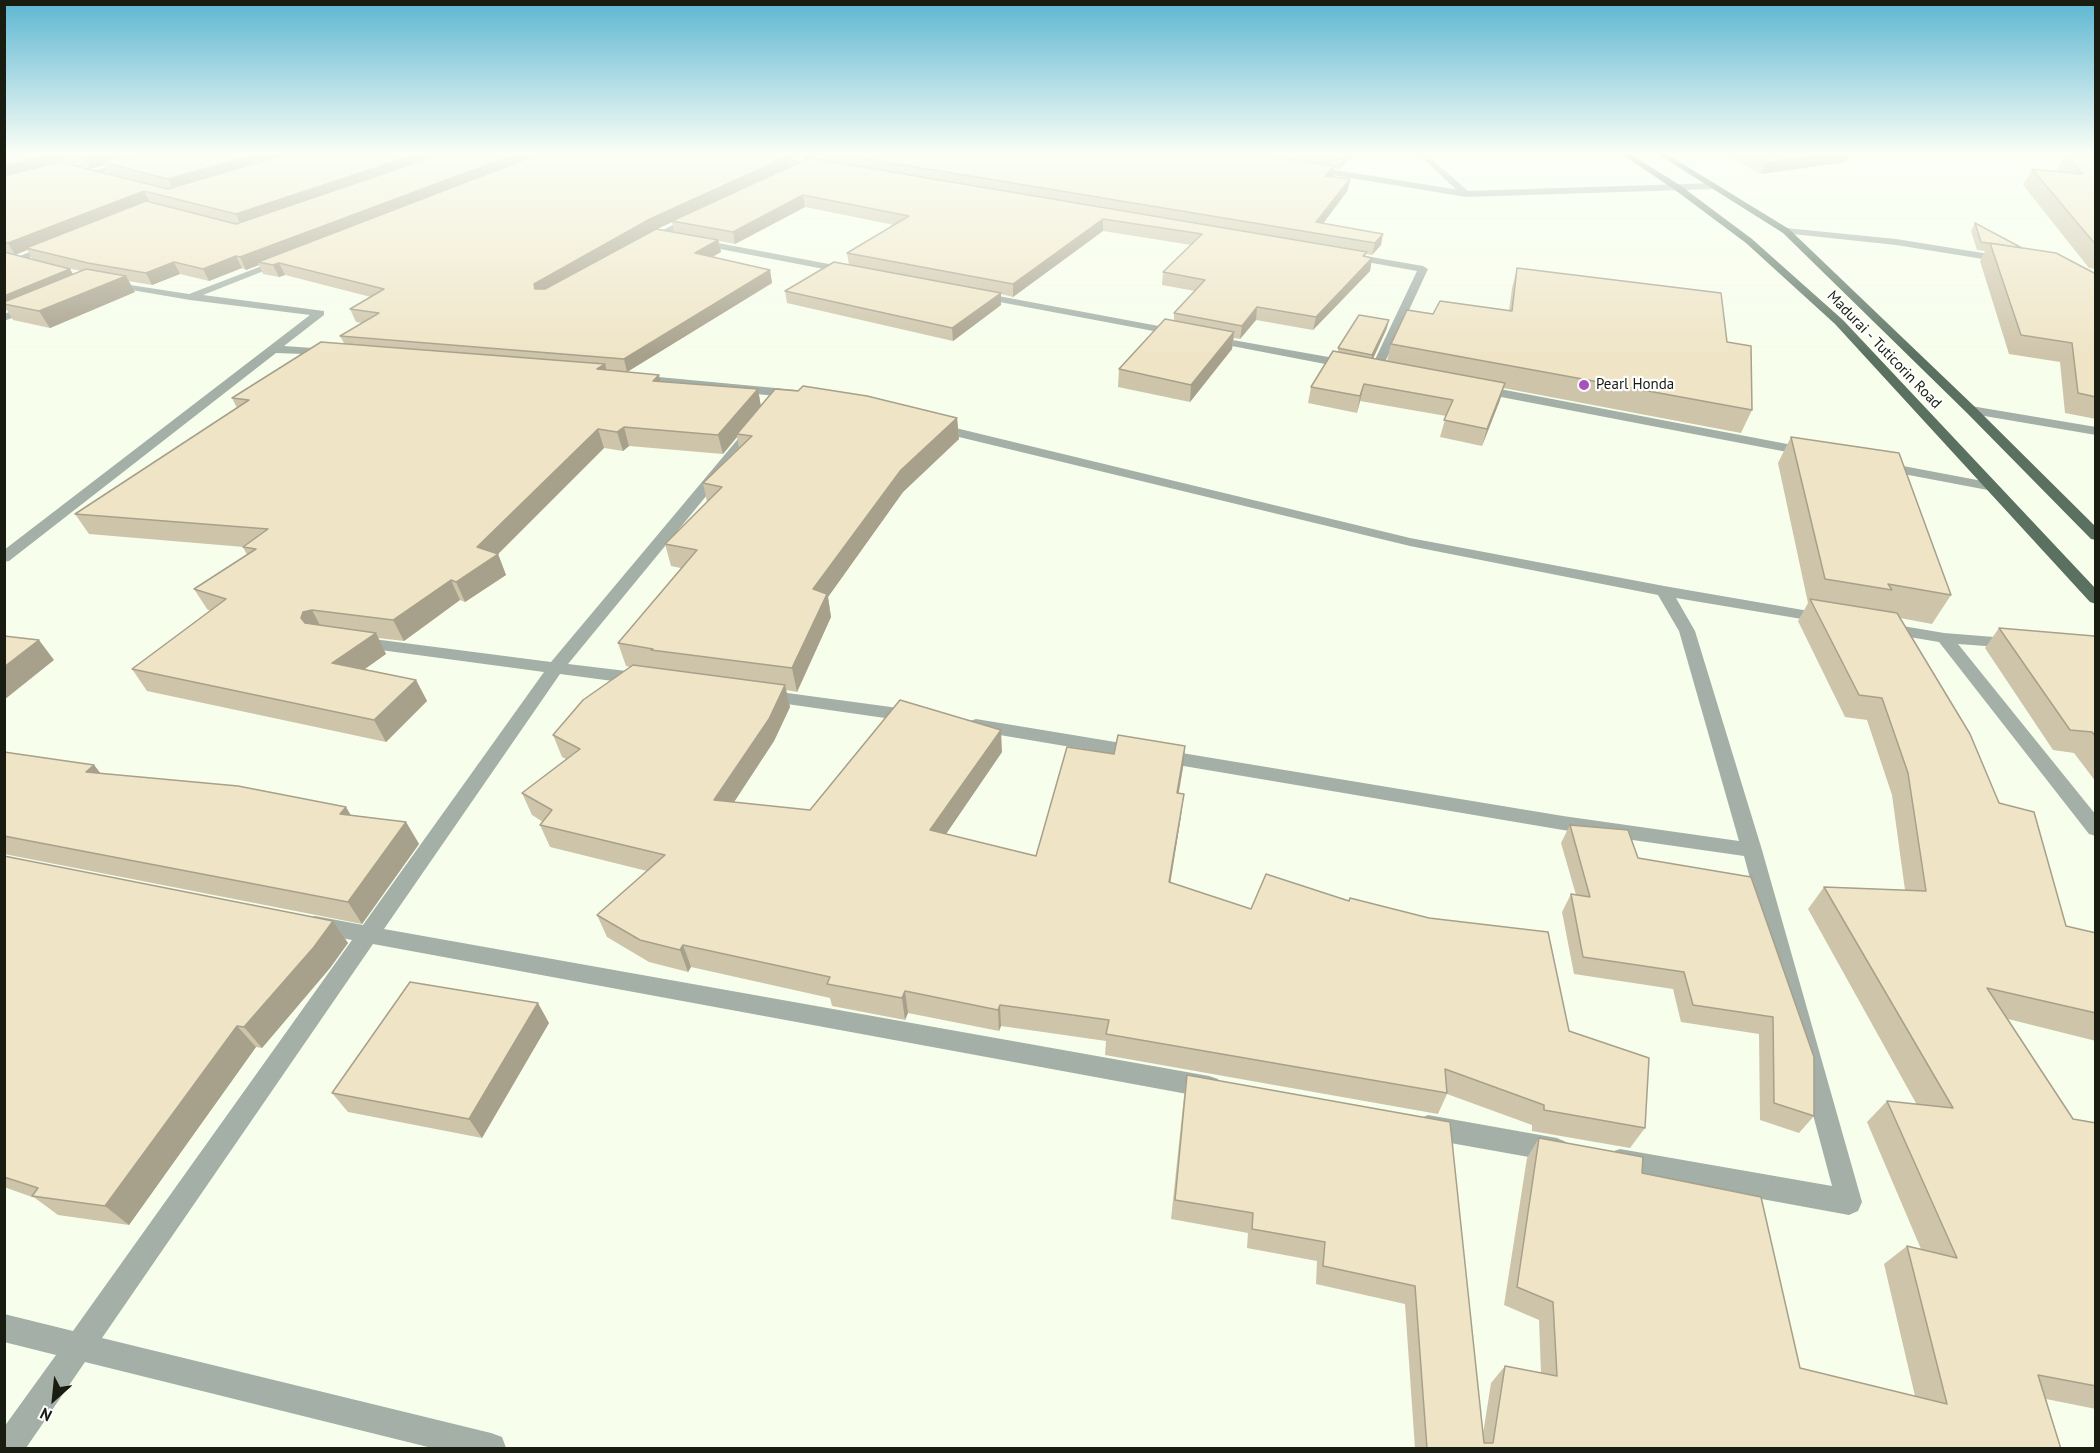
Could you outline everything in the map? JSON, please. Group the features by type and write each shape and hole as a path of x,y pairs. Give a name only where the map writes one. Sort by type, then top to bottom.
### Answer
{"main road":[{"name":"Madurai - Tuticorin Road","path":"1721,221 1749,242 1839,322 2096,599"},
{"name":"Madurai - Tuticorin Road","path":"1770,221 1786,231 1971,410 2096,536"}],"street":[{"path":"637,246 687,221"},
{"path":"1786,231 1896,242 2013,261"},
{"path":"657,235 858,272"},
{"path":"16,260 68,239"},
{"path":"190,297 299,254"},
{"path":"964,292 1382,371 1423,269 1341,255"},
{"path":"4,257 38,266"},
{"path":"4,558 276,349 320,312 190,297 94,280"},
{"path":"4,318 44,301"},
{"path":"276,349 345,354"},
{"path":"622,377 785,391 808,397"},
{"path":"1469,388 1819,454"},
{"path":"8,1449 370,936 556,667 785,391"},
{"path":"1971,410 2096,431"},
{"path":"924,425 1410,542 1664,591 1839,621"},
{"path":"1865,463 1994,487"},
{"path":"1603,1158 1849,1202 1752,850 1687,631 1664,591"},
{"path":"1874,626 1944,638 2026,644"},
{"path":"1944,638 2096,829"},
{"path":"335,640 661,681"},
{"path":"743,693 929,718"},
{"path":"964,723 1563,824 1752,850"},
{"path":"290,920 1227,1090"},
{"path":"1403,1122 1579,1154"},
{"path":"4,1328 491,1449"}],"building":[{"path":"4,221 66,221 8,243 4,242"},
{"path":"95,221 224,221 236,224 245,221 337,221 203,269 174,262 146,273 88,263 26,248"},
{"path":"365,221 647,221 534,284 535,289 545,289 656,229 718,240 695,253 770,270 624,359 340,336 379,313 350,309 384,289 279,263 273,265 258,262"},
{"path":"672,221 754,221 733,232"},
{"path":"901,221 1100,221 1013,284 847,253"},
{"path":"1115,221 1182,221 1367,252 1363,256 1372,258 1316,317 1257,307 1242,326 1174,313 1205,280 1163,272 1202,234"},
{"path":"1241,221 1317,221 1383,234 1375,243"},
{"path":"2076,221 2096,221 2096,245"},
{"path":"1975,223 2022,248 1981,242"},
{"path":"1990,243 2056,253 2096,274 2096,397 2078,393 2072,343 2021,335"},
{"path":"4,252 70,269 4,296"},
{"path":"834,262 1001,293 952,328 785,291"},
{"path":"1517,268 1721,293 1727,342 1751,346 1752,410 1391,344 1407,310 1433,314 1440,301 1512,311"},
{"path":"86,269 126,276 39,311 4,304 4,302"},
{"path":"1359,315 1389,320 1372,355 1338,348"},
{"path":"1165,319 1234,332 1191,385 1119,369"},
{"path":"321,342 605,364 597,369 659,375 653,381 758,389 718,435 624,427 617,432 598,429 477,547 498,554 456,582 451,580 393,620 312,610 303,612 301,618 305,623 376,633 332,663 416,680 374,720 132,669 226,599 194,589 256,549 243,547 268,529 75,514 249,400 232,398"},
{"path":"1333,351 1505,383 1487,429 1444,420 1453,400 1364,384 1360,396 1311,387"},
{"path":"803,386 867,396 957,418 901,470 813,589 827,594 792,668 651,650 653,649 618,643 697,550 665,544 722,487 703,483 752,436 737,434 775,389 798,391"},
{"path":"1791,437 1899,453 1951,595 1888,584 1892,590 1825,579"},
{"path":"1810,599 1897,613 1970,734 1999,803 2034,812 2066,926 2096,933 2096,1013 1987,988 2073,1119 2096,1123 2096,1386 2038,1375 2061,1449 1427,1449 1415,1286 1323,1266 1325,1242 1252,1229 1253,1213 1175,1200 1187,1075 1450,1122 1484,1443 1493,1443 1505,1366 1557,1376 1553,1302 1517,1287 1539,1138 1643,1157 1642,1173 1761,1197 1800,1368 1947,1404 1907,1246 1957,1258 1887,1101 1953,1108 1824,887 1926,891 1908,773 1882,698 1859,695"},
{"path":"1999,628 2096,638 2096,737 2092,732 2070,730"},
{"path":"4,636 39,640 4,667"},
{"path":"633,665 785,685 769,719 714,800 810,810 900,700 1001,730 930,830 1036,856 1067,747 1114,754 1118,735 1185,746 1177,793 1184,794 1169,882 1251,909 1266,874 1349,901 1350,898 1429,918 1548,932 1569,1031 1649,1058 1645,1128 1544,1110 1544,1105 1445,1069 1447,1093 1106,1034 1109,1020 1000,1005 998,1010 905,991 902,998 827,984 830,977 683,945 680,950 640,940 597,915 665,855 540,825 552,810 522,793 580,749 553,735 583,700"},
{"path":"4,752 94,765 86,772 238,786 346,807 340,814 406,822 348,902 4,836"},
{"path":"1570,825 1628,830 1638,858 1751,877 1814,1057 1814,1116 1774,1103 1773,1017 1693,1005 1684,972 1583,957 1571,894 1590,897"},
{"path":"4,856 333,921 314,947 244,1027 237,1026 105,1206 32,1196 38,1188 4,1177"},
{"path":"410,982 538,1003 469,1119 332,1093"}],"place":[{"name":"Pearl Honda","path":"1584,385"}]}
